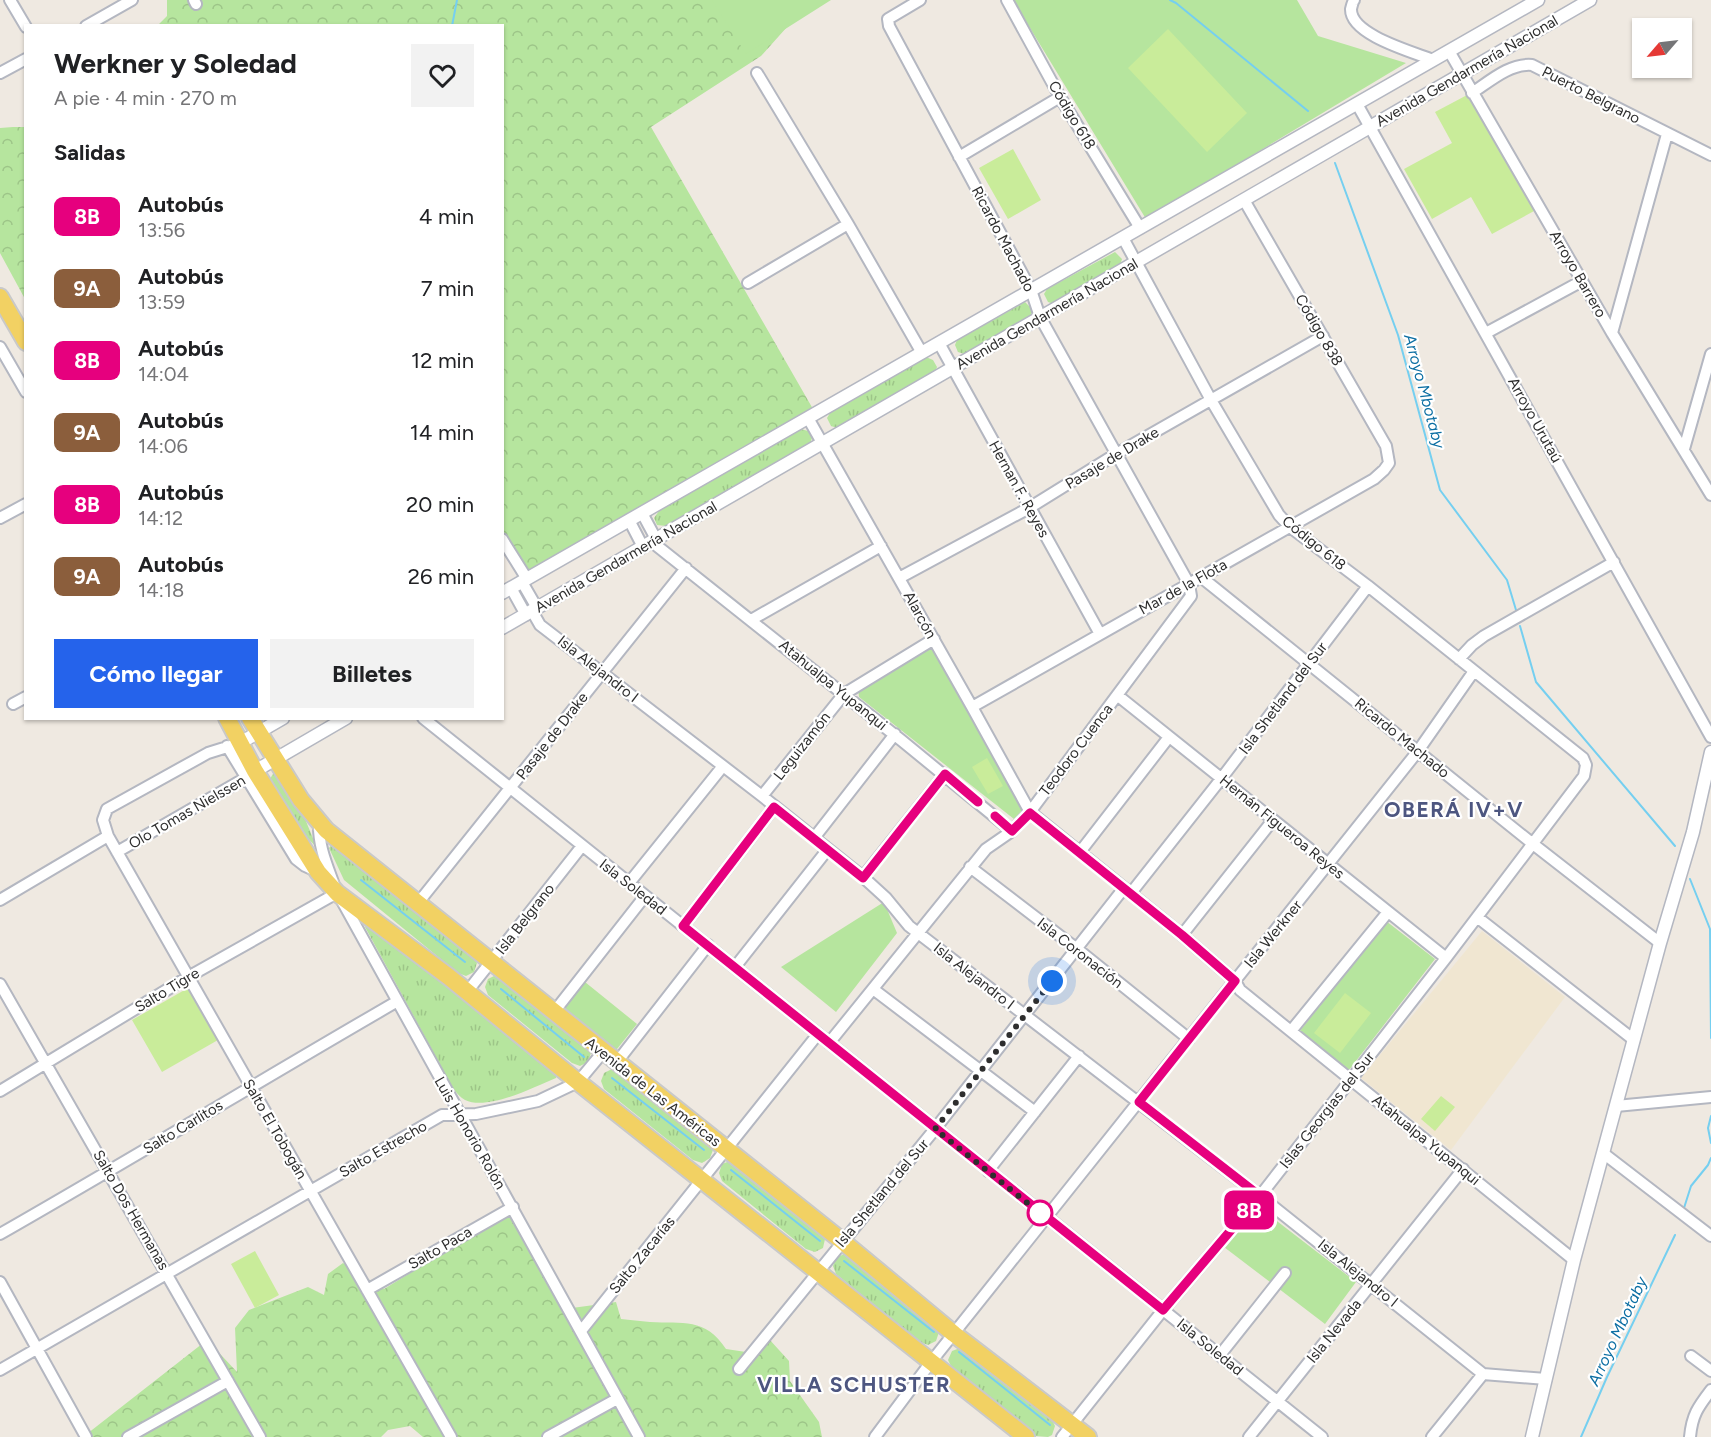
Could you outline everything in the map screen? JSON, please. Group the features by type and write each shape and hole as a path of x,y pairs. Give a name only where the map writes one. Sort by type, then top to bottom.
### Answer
{"main road":[{"path":"0,297 24,339"},
{"path":"227,720 233,745 251,775 329,881 578,1082 1026,1437"},
{"name":"Avenida de Las Américas","path":"255,725 275,760 319,823 340,842 842,1241 1067,1431 1088,1437"}],"street":[{"path":"10,0 24,24"},
{"path":"90,24 132,0"},
{"name":"Ricardo Machado","path":"920,0 888,19 889,26 1031,290 1040,317 1189,584"},
{"name":"Código 618","path":"1007,0 1060,97 1140,228"},
{"path":"1353,0 1351,9 1354,21 1361,28 1380,40 1433,60"},
{"name":"Avenida Gendarmería Nacional","path":"515,585 1538,0"},
{"name":"Avenida Gendarmería Nacional","path":"504,627 1590,0"},
{"name":"Arroyo Barrero","path":"1449,51 1612,333 1711,495"},
{"path":"0,73 24,60"},
{"name":"Puerto Belgrano","path":"1472,93 1509,69 1522,64 1532,65 1667,134 1709,150"},
{"path":"758,73 922,353"},
{"path":"959,157 1060,97"},
{"name":"Arroyo Urutaú","path":"1357,104 1711,737"},
{"path":"1612,333 1667,134"},
{"name":"Código 838","path":"1244,200 1386,446 1389,463"},
{"path":"748,283 848,224"},
{"name":"Código 618","path":"1123,238 1212,400 1279,515 1290,527 1368,586 1583,758 1586,765 1584,776"},
{"path":"1486,333 1582,281"},
{"name":"Pasaje de Drake","path":"899,578 1029,508 1116,454 1323,336"},
{"name":"Hernan F. Reyes","path":"939,343 1100,634"},
{"path":"0,348 24,389"},
{"path":"1684,449 1711,354"},
{"name":"Alarcón","path":"808,418 1030,813"},
{"name":"Mar de la Flota","path":"972,707 1374,479 1389,463"},
{"path":"0,518 24,505"},
{"path":"642,513 650,543"},
{"path":"629,520 650,543"},
{"name":"Atahualpa Yupanqui","path":"650,543 686,568 895,734 1012,831"},
{"path":"504,546 515,585"},
{"path":"751,620 881,546"},
{"path":"1459,659 1484,636 1614,562"},
{"name":"Pasaje de Drake","path":"418,903 686,568"},
{"name":"Ricardo Machado","path":"1201,577 1660,943"},
{"name":"Teodoro Cuenca","path":"829,1043 970,867 986,849 1012,831 1030,813 1191,596 1189,584"},
{"name":"Isla Alejandro I","path":"515,585 540,625 828,849 886,898 909,926 1260,1196 1483,1374"},
{"name":"Isla Shetland del Sur","path":"739,1369 935,1129 1077,949 1221,779 1368,586"},
{"name":"Leguizamón","path":"762,796 844,694 934,639"},
{"name":"Isla Werkner","path":"875,1437 1046,1218 1329,865 1418,751 1474,671"},
{"name":"Hernán Figueroa Reyes","path":"1117,695 1446,958"},
{"path":"13,704 24,698"},
{"path":"233,745 255,725 275,720"},
{"path":"251,775 343,720"},
{"name":"Isla Soledad","path":"425,720 1322,1437"},
{"path":"814,838 895,734"},
{"path":"1080,852 1169,737"},
{"name":"Salto El Tobogán","path":"233,745 208,753 106,809 103,820 108,836 451,1437"},
{"path":"1532,1437 1575,1260 1660,943 1693,832 1711,752"},
{"path":"629,883 723,766"},
{"path":"863,878 945,774"},
{"name":"Olo Tomas Nielssen","path":"117,852 251,775"},
{"name":"Islas Georgias del Sur","path":"1067,1431 1163,1310 1260,1196 1446,958 1584,776"},
{"path":"683,926 774,807"},
{"name":"Atahualpa Yupanqui","path":"1030,813 1182,935 1235,981 1240,990 1575,1260"},
{"path":"1182,935 1273,820"},
{"name":"Luis Honorio Rolón","path":"319,823 320,843 329,881 513,1207 639,1437"},
{"name":"Olo Tomas Nielssen","path":"0,900 108,836"},
{"name":"Isla Belgrano","path":"467,992 582,846"},
{"path":"735,967 828,849"},
{"name":"Isla Coronación","path":"970,867 1189,1039"},
{"name":"Salto Tigre","path":"0,1091 188,977 329,881"},
{"path":"554,1012 645,896"},
{"path":"1292,1031 1388,912"},
{"path":"1477,917 1634,1040"},
{"name":"Salto Estrecho","path":"0,1370 442,1115 476,1114 519,1106 537,1101 578,1082 610,1057 708,945"},
{"name":"Salto Dos Hermanas","path":"0,984 260,1437"},
{"path":"873,989 1035,1112"},
{"name":"Salto Carlitos","path":"0,1234 396,1002"},
{"path":"727,1149 818,1034"},
{"path":"988,1171 1079,1056"},
{"path":"1616,1106 1711,1097"},
{"name":"Salto Zacarías","path":"581,1331 727,1149"},
{"path":"1603,1153 1711,1236"},
{"name":"Isla Nevada","path":"1249,1437 1463,1169"},
{"name":"Salto Paca","path":"367,1290 513,1207"},
{"path":"1220,1355 1285,1273"},
{"path":"0,1282 86,1437"},
{"path":"1691,1356 1711,1371"},
{"path":"1432,1437 1483,1374 1546,1379"},
{"path":"128,1437 228,1381"},
{"path":"1690,1437 1696,1409 1711,1390"},
{"path":"549,1437 617,1399"}],"shaded area":[{"path":"1482,931 1565,997 1451,1150 1361,1078"}],"green space":[{"path":"167,0 793,0 804,8 761,56 651,127 813,409 531,579 504,533 504,24 159,24 167,16"},
{"path":"712,0 831,0 746,54"},
{"path":"1013,0 1297,0 1318,36 1406,63 1146,219"},
{"path":"1168,29 1247,113 1207,152 1128,68"},
{"path":"1469,94 1534,211 1492,234 1471,197 1432,219 1404,169 1452,143 1435,112"},
{"path":"24,127 24,297 0,253 0,128"},
{"path":"1013,149 1041,200 1008,219 979,168"},
{"path":"1115,252 1122,259 1120,266 1054,304 1048,302 1044,294 1047,289"},
{"path":"1025,302 1033,310 1030,317 964,354 958,352 955,345 957,340"},
{"path":"926,357 933,360 937,367 935,372 837,428 831,426 827,418 830,413"},
{"path":"801,429 808,431 812,438 810,444 666,526 657,525 654,518 659,511"},
{"path":"932,646 1024,808 1014,819 859,697 858,687"},
{"path":"987,758 1003,786 988,794 972,767"},
{"path":"274,772 303,814 317,848 302,832 270,779"},
{"path":"333,843 473,955 477,963 474,972 466,976 458,973 344,880 329,848"},
{"path":"884,902 897,933 836,1012 781,967"},
{"path":"370,921 557,1072 556,1078 498,1100 475,1103 462,1098 454,1090 365,927"},
{"path":"1386,921 1435,959 1349,1070 1300,1031"},
{"path":"496,975 587,1045 591,1053 588,1062 580,1066 572,1063 488,995 485,987 488,979"},
{"path":"585,982 637,1024 613,1054 560,1012"},
{"path":"188,988 218,1040 162,1072 132,1020"},
{"path":"1345,993 1371,1013 1340,1053 1314,1033"},
{"path":"612,1069 708,1142 713,1150 710,1158 702,1163 693,1160 604,1089 601,1081 604,1073"},
{"path":"1441,1096 1455,1107 1435,1131 1421,1119"},
{"path":"730,1161 821,1231 825,1239 823,1248 815,1252 806,1249 722,1181 719,1173 722,1164"},
{"path":"1256,1205 1356,1282 1325,1324 1224,1247"},
{"path":"513,1210 572,1308 616,1302 621,1319 692,1324 710,1332 726,1349 746,1352 769,1339 789,1361 790,1381 819,1422 822,1437 423,1437 410,1426 388,1430 381,1437 83,1437 207,1340 237,1372 235,1328 249,1310 308,1287 324,1295 328,1274 343,1263 384,1289"},
{"path":"255,1251 279,1295 255,1308 231,1264"},
{"path":"844,1254 852,1258 939,1332 936,1341 928,1345 920,1342 836,1274 833,1266 836,1258"},
{"path":"960,1348 1051,1418 1055,1426 1052,1435 1035,1436 952,1368 948,1360 952,1351"}],"waterway":[{"name":"Arroyo Mbotaby","path":"452,24 457,0"},
{"name":"Arroyo Mbotaby","path":"1170,0 1308,111"},
{"name":"Arroyo Mbotaby","path":"1335,163 1398,335 1440,490 1507,580 1516,610"},
{"name":"Arroyo Mbotaby","path":"1520,626 1536,682 1675,846"},
{"name":"Arroyo Mbotaby","path":"1690,879 1710,929 1711,1038"},
{"path":"361,880 465,962"},
{"path":"501,989 584,1057"},
{"path":"612,1078 704,1150"},
{"name":"Arroyo Mbotaby","path":"1711,1116 1708,1128 1711,1143"},
{"name":"Arroyo Mbotaby","path":"1684,1208 1691,1186 1711,1158"},
{"path":"731,1170 820,1241"},
{"name":"Arroyo Mbotaby","path":"1581,1437 1675,1235"},
{"path":"844,1261 934,1332"},
{"path":"959,1352 1050,1425"}],"bus line":[{"name":"8B","path":"978,802 945,774 863,878 774,807 683,926 1163,1310 1260,1196 1139,1102 1235,981 1182,935 1030,813 1012,831 995,816"}],"district":[{"name":"OBERÁ IV+V","path":"1454,810"},
{"name":"VILLA SCHUSTER","path":"854,1385"}],"route":[{"path":"1040,1213 1046,1218 935,1129 1052,981"}]}
